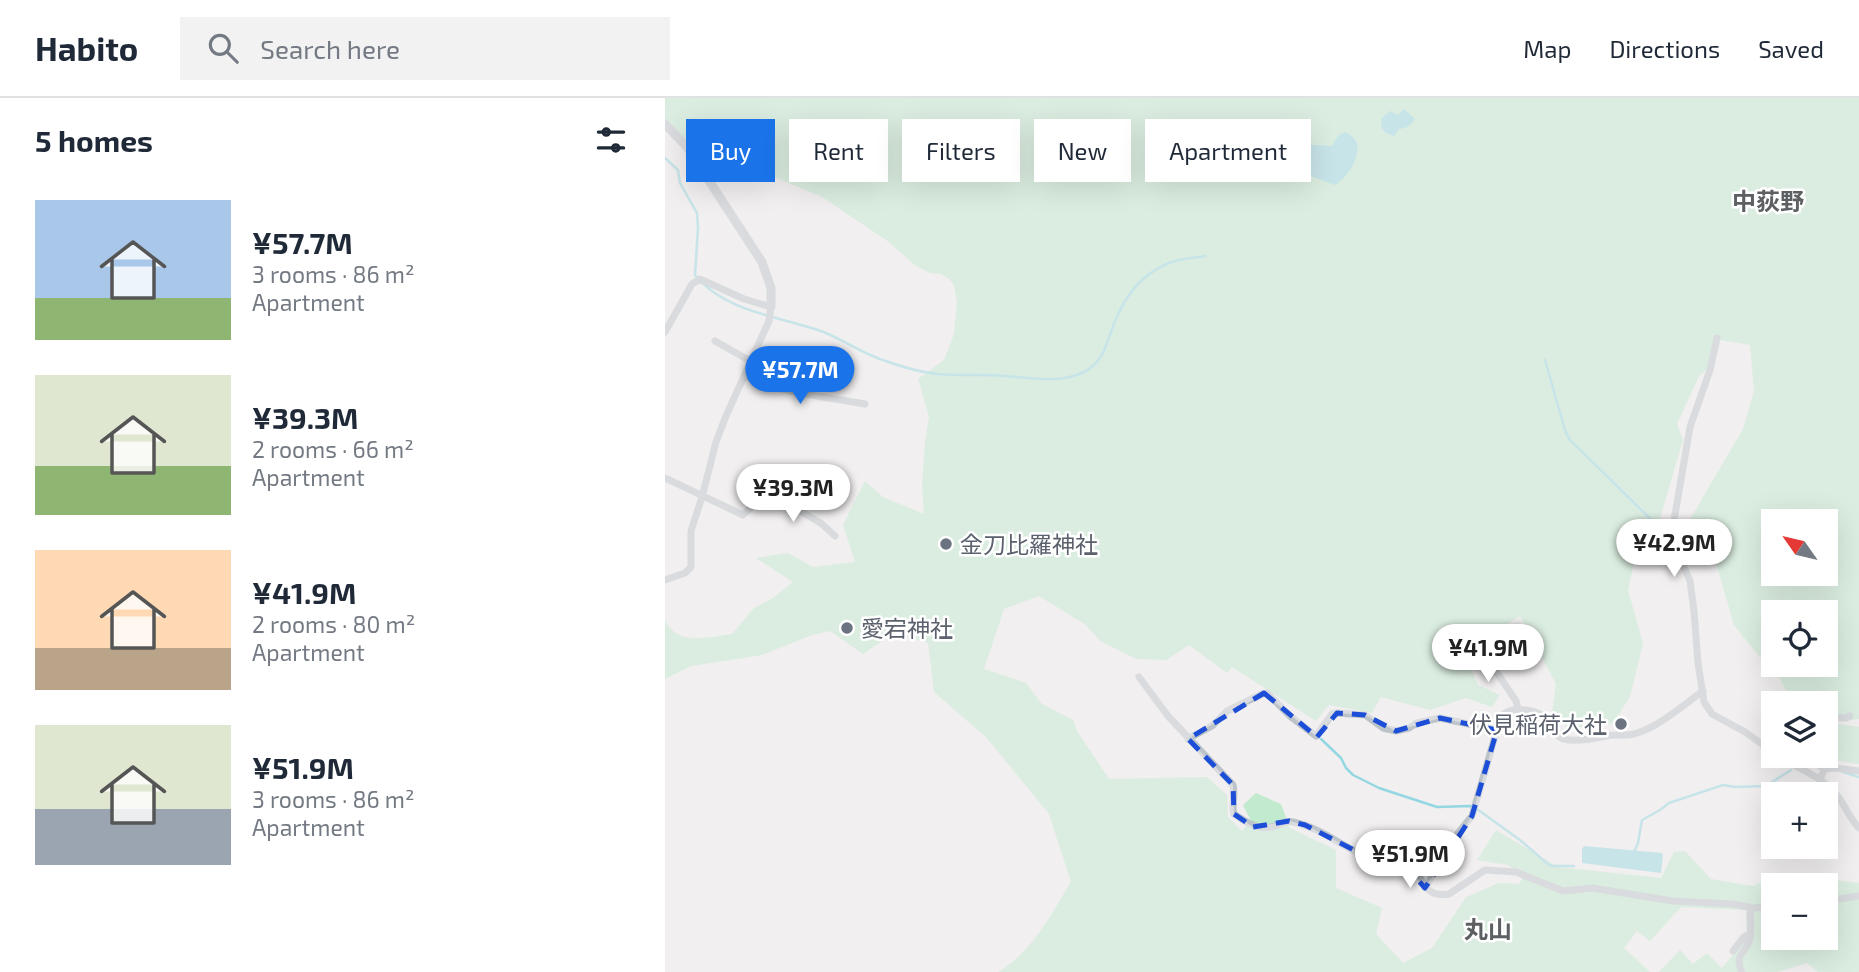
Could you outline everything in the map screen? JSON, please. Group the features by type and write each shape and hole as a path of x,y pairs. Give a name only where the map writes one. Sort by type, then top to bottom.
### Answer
{"street":[{"path":"665,124 687,147 762,262 771,288 769,321 716,442 691,531 691,567 685,573 665,580"},
{"path":"665,332 692,284 700,279 744,299 771,307"},
{"path":"1717,338 1710,370 1690,427 1671,538 1672,546 1689,582 1704,702 1712,713 1761,743"},
{"path":"717,345 752,362"},
{"path":"745,376 782,388 865,404"},
{"path":"665,478 743,515 759,500 776,496 822,524 835,536"},
{"path":"1483,652 1518,708"},
{"path":"1139,677 1188,739 1233,785 1234,814 1253,827 1274,827 1289,821 1305,825 1379,863 1413,869 1425,888 1441,895 1449,894 1485,870 1499,870 1516,872 1563,891 1592,888 1673,901 1761,907"},
{"path":"1506,685 1515,680"},
{"path":"1425,888 1458,833 1472,816 1503,714 1518,708 1548,720 1558,736 1564,740 1595,739 1616,734 1632,735 1654,726 1703,691"},
{"path":"1188,739 1212,726 1227,710 1264,693 1316,736 1335,713 1365,715 1383,728 1396,731 1440,718 1497,730"},
{"path":"1838,718 1850,716"},
{"path":"1799,768 1819,779 1834,792 1859,828"},
{"path":"1822,768 1859,771"},
{"path":"1819,779 1825,770"},
{"path":"1838,899 1859,896"},
{"path":"1742,972 1739,957 1750,934 1750,908"},
{"path":"1733,951 1744,937 1750,934"}],"highlighted area":[{"path":"1264,693 1317,737 1337,713 1365,715 1396,731 1440,718 1497,730 1472,816 1425,888 1406,866 1379,863 1305,825 1289,821 1253,827 1234,814 1233,785 1188,739"}],"green space":[{"path":"665,98 1859,98 1859,719 1838,717 1838,691 1787,691 1779,677 1838,677 1838,600 1761,600 1761,658 1734,625 1716,563 1686,526 1743,429 1754,391 1750,345 1715,339 1707,369 1699,376 1677,424 1683,440 1655,535 1637,550 1628,590 1643,643 1630,697 1613,723 1569,729 1552,713 1556,684 1520,616 1463,651 1478,685 1500,695 1492,707 1466,698 1430,710 1381,697 1372,713 1329,705 1316,721 1232,667 1227,673 1189,645 1166,660 1136,659 1100,641 1086,625 1039,596 1004,609 984,669 1026,683 1042,704 1073,720 1077,731 1109,779 1207,777 1227,795 1228,817 1242,831 1251,821 1243,805 1256,793 1281,804 1290,828 1336,850 1336,888 1382,908 1376,934 1403,963 1432,948 1466,897 1499,883 1519,884 1524,875 1508,865 1477,860 1496,830 1558,867 1661,878 1674,852 1685,851 1711,879 1753,886 1761,882 1761,950 1838,950 1838,880 1859,883 1859,972 1818,972 1807,963 1778,972 1659,972 1680,950 1693,964 1707,953 1722,968 1747,938 1746,910 1681,907 1650,941 1637,931 1624,948 1650,972 998,972 1031,943 1071,882 1049,814 986,737 934,692 928,643 894,633 863,654 830,631 812,635 762,655 691,666 665,679 665,620 678,634 686,637 704,638 732,634 754,608 773,598 793,582 756,558 788,553 813,567 855,562 843,525 865,481 883,497 924,514 922,485 929,417 918,379 944,360 954,334 957,302 954,285 949,279 916,266 889,242 822,197 775,177 775,119 686,119 686,142 665,121"},
{"path":"1838,724 1859,727 1859,764 1838,761"}],"water":[{"path":"1404,109 1415,119 1408,126 1399,129 1394,136 1386,133 1381,127 1382,118 1390,111 1398,115"},
{"path":"1345,132 1353,137 1357,156 1348,173 1335,185 1311,176 1311,145 1332,146 1338,136"},
{"path":"1584,846 1662,853 1661,873 1582,863"}],"waterway":[{"path":"665,158 678,170 680,183 697,213 695,275 707,287 736,305 818,330 877,358 924,372 1045,379 1075,376 1091,368 1101,357 1118,314 1142,280 1173,261 1205,256"},
{"path":"1545,360 1569,439 1664,532"},
{"path":"1321,739 1341,758 1353,775 1379,788 1437,807 1470,806 1520,840 1549,865 1574,866"},
{"path":"1633,854 1642,820 1669,803 1723,785 1766,786 1791,770"},
{"path":"1843,772 1859,777"}],"place":[{"name":"金刀比羅神社","path":"946,544"},
{"name":"愛宕神社","path":"847,628"},
{"name":"伏見稲荷大社","path":"1621,724"}],"district":[{"name":"中荻野","path":"1768,200"},
{"name":"丸山","path":"1488,928"}]}
